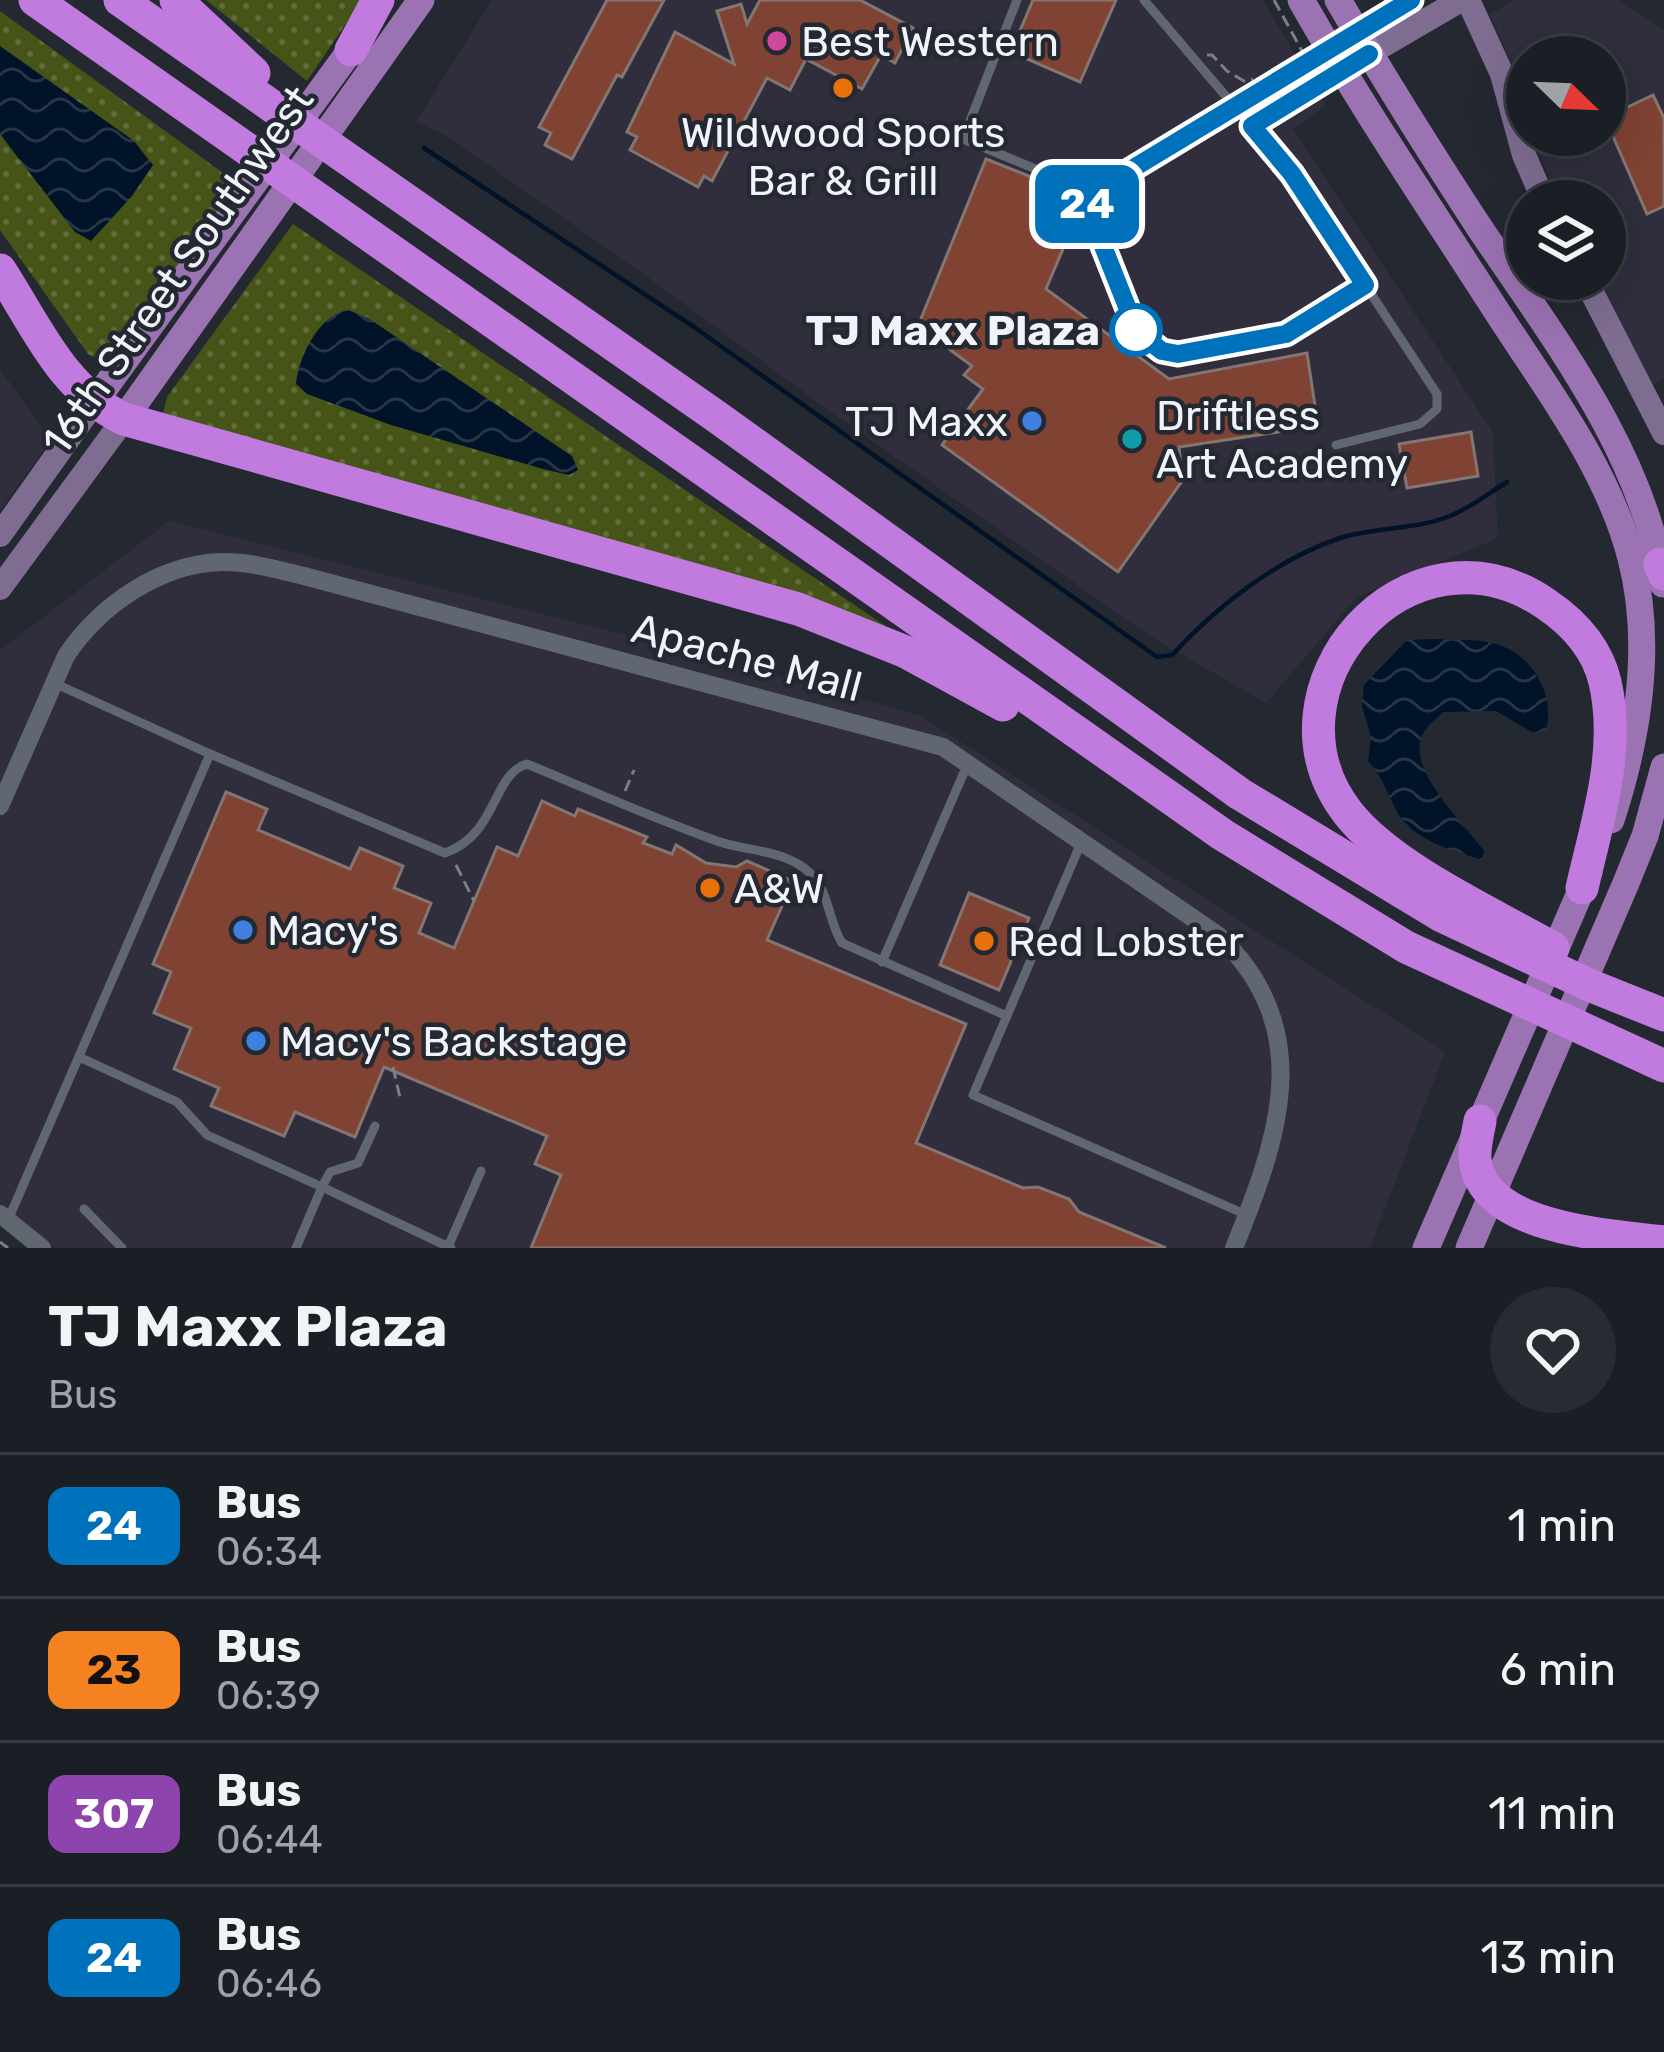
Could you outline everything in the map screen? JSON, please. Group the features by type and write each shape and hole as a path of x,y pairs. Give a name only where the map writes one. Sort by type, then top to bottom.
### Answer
{"highway":[{"path":"35,0 1166,798"},
{"path":"121,0 717,417 1240,794 1440,915 1589,985 1664,1014"},
{"path":"176,0 352,164"},
{"path":"361,59 382,0"},
{"path":"0,270 58,363 108,412 844,625 975,688 1166,798 1406,946 1664,1066"},
{"path":"1582,888 1608,772 1610,718 1600,663 1585,638 1542,600 1476,576 1430,580 1382,604 1349,638 1323,701 1326,766 1348,814 1412,866 1664,1014"},
{"path":"1480,1121 1475,1159 1480,1177 1492,1194 1516,1212 1664,1242"}],"main road":[{"name":"16th Street Southwest","path":"108,412 217,238 361,59 422,0"},
{"path":"1301,0 1326,60 1567,420 1602,480 1632,561 1639,605 1638,709 1622,784 1582,888 1426,1248"},
{"path":"1338,0 1600,413 1634,484 1663,575"},
{"name":"16th Street Southwest","path":"108,412 242,252 361,59"},
{"path":"1469,1248 1645,836 1664,767"}],"street":[{"path":"1363,42 1411,0"},
{"path":"1326,60 1464,0 1496,57 1535,180"},
{"path":"1596,300 1664,433"},
{"name":"16th Street Southwest","path":"0,535 108,412"},
{"name":"16th Street Southwest","path":"0,587 108,412"},
{"name":"Apache Mall","path":"0,806 77,640 132,592 196,565 240,563 323,581 943,748 1219,936 1253,974 1271,1010 1280,1047 1278,1111 1268,1163 1234,1248"},
{"path":"4,1217 42,1248"}],"lane":[{"path":"1017,0 963,139 1072,184 1084,198 1137,332 1162,351 1178,354 1286,334 1365,285"},
{"path":"1144,0 1292,174 1437,394 1437,409 1420,424 1336,446"},
{"path":"1084,198 1234,104 1326,60"},
{"path":"1252,126 1326,60"},
{"path":"54,683 209,754 449,852 464,847 479,832 506,779 527,764 722,843 762,849 802,868 820,887 842,943 1007,1016"},
{"path":"4,1217 79,1057 209,754"},
{"path":"882,962 968,761"},
{"path":"1081,842 973,1095 1247,1215"},
{"path":"79,1057 177,1102 207,1135 450,1247 481,1171"},
{"path":"296,1248 330,1172 358,1163 375,1126"},
{"path":"84,1209 122,1248"}],"path":[{"path":"1274,0 1326,60"},
{"path":"1193,57 1212,55 1244,81 1259,78"},
{"path":"449,852 474,901"},
{"path":"393,1067 401,1102"},
{"path":"0,1242 8,1248"}],"shaded area":[{"path":"492,0 1263,0 1326,106 1293,129 1493,432 1498,538 1357,597 1266,703 1151,637 642,273 445,135 416,122"},
{"path":"1514,0 1618,0 1664,30 1664,379 1651,386 1608,300 1626,300 1626,180 1550,180 1540,156 1626,156 1626,36 1506,36 1506,51 1490,14"},
{"path":"0,369 51,440 0,510"},
{"path":"169,521 694,652 919,715 1445,1052 1370,1248 42,1248 0,1214 0,650"}],"green space":[{"path":"206,0 362,0 307,81"},
{"path":"0,11 241,186 110,356 99,359 88,354 0,230"},
{"path":"293,224 887,627 163,413 167,397"}],"water":[{"path":"0,46 134,141 153,165 91,241 75,232 0,134"},
{"path":"348,310 368,318 572,456 578,470 569,475 543,469 391,425 307,394 296,384 306,350 319,328"},
{"path":"1407,640 1506,648 1528,664 1547,702 1546,730 1532,732 1496,711 1443,712 1423,734 1419,748 1429,779 1484,851 1482,860 1413,830 1368,761 1371,737 1362,706 1364,685"}],"building":[{"path":"607,0 664,0 572,159 545,145 551,133 539,127"},
{"path":"760,0 860,0 913,28 895,63 881,55 862,89 806,59 790,90 767,78 712,181 704,176 698,187 630,150 637,137 627,132 675,32 734,64 717,11 741,4 747,24"},
{"path":"1033,0 1116,0 1080,82 1011,52"},
{"path":"1653,95 1664,118 1664,206 1647,214 1622,156 1626,156 1626,108"},
{"path":"986,159 1054,186 1060,197 1072,203 1077,216 1046,289 1169,379 1307,353 1318,426 1179,447 1182,481 1118,572 942,445 983,389 964,375 972,366 918,326"},
{"path":"1471,432 1478,476 1407,488 1399,444"},
{"path":"226,792 267,809 258,830 350,869 360,848 403,866 394,888 431,903 419,933 454,948 497,847 518,856 542,801 575,816 578,809 647,837 643,843 672,854 676,845 706,863 736,867 747,861 793,881 767,940 966,1024 916,1143 1023,1188 1038,1187 1069,1199 1079,1212 1166,1248 531,1248 561,1175 535,1164 547,1136 384,1067 355,1137 295,1112 284,1136 211,1106 219,1088 174,1069 191,1028 154,1013 171,972 153,964"},
{"name":"Red Lobster","path":"969,893 1029,918 999,990 940,965"}],"waterway":[{"path":"424,148 694,327 1157,657 1172,655 1228,602 1293,558 1340,538 1450,516 1507,482"}],"bus line":[{"name":"24","path":"1369,54 1252,126 1292,174 1365,285 1286,334 1178,354 1148,343 1137,332 1084,198 1411,0"}],"place":[{"name":"Best Western","path":"777,41"},
{"name":"Wildwood Sports Bar & Grill","path":"843,88"},
{"name":"TJ Maxx Plaza","path":"1136,330"},
{"name":"TJ Maxx","path":"1032,421"},
{"name":"Driftless Art Academy","path":"1132,439"},
{"name":"A&W","path":"710,888"},
{"name":"Macy's","path":"243,930"},
{"name":"Red Lobster","path":"984,941"},
{"name":"Macy's Backstage","path":"256,1041"}]}
